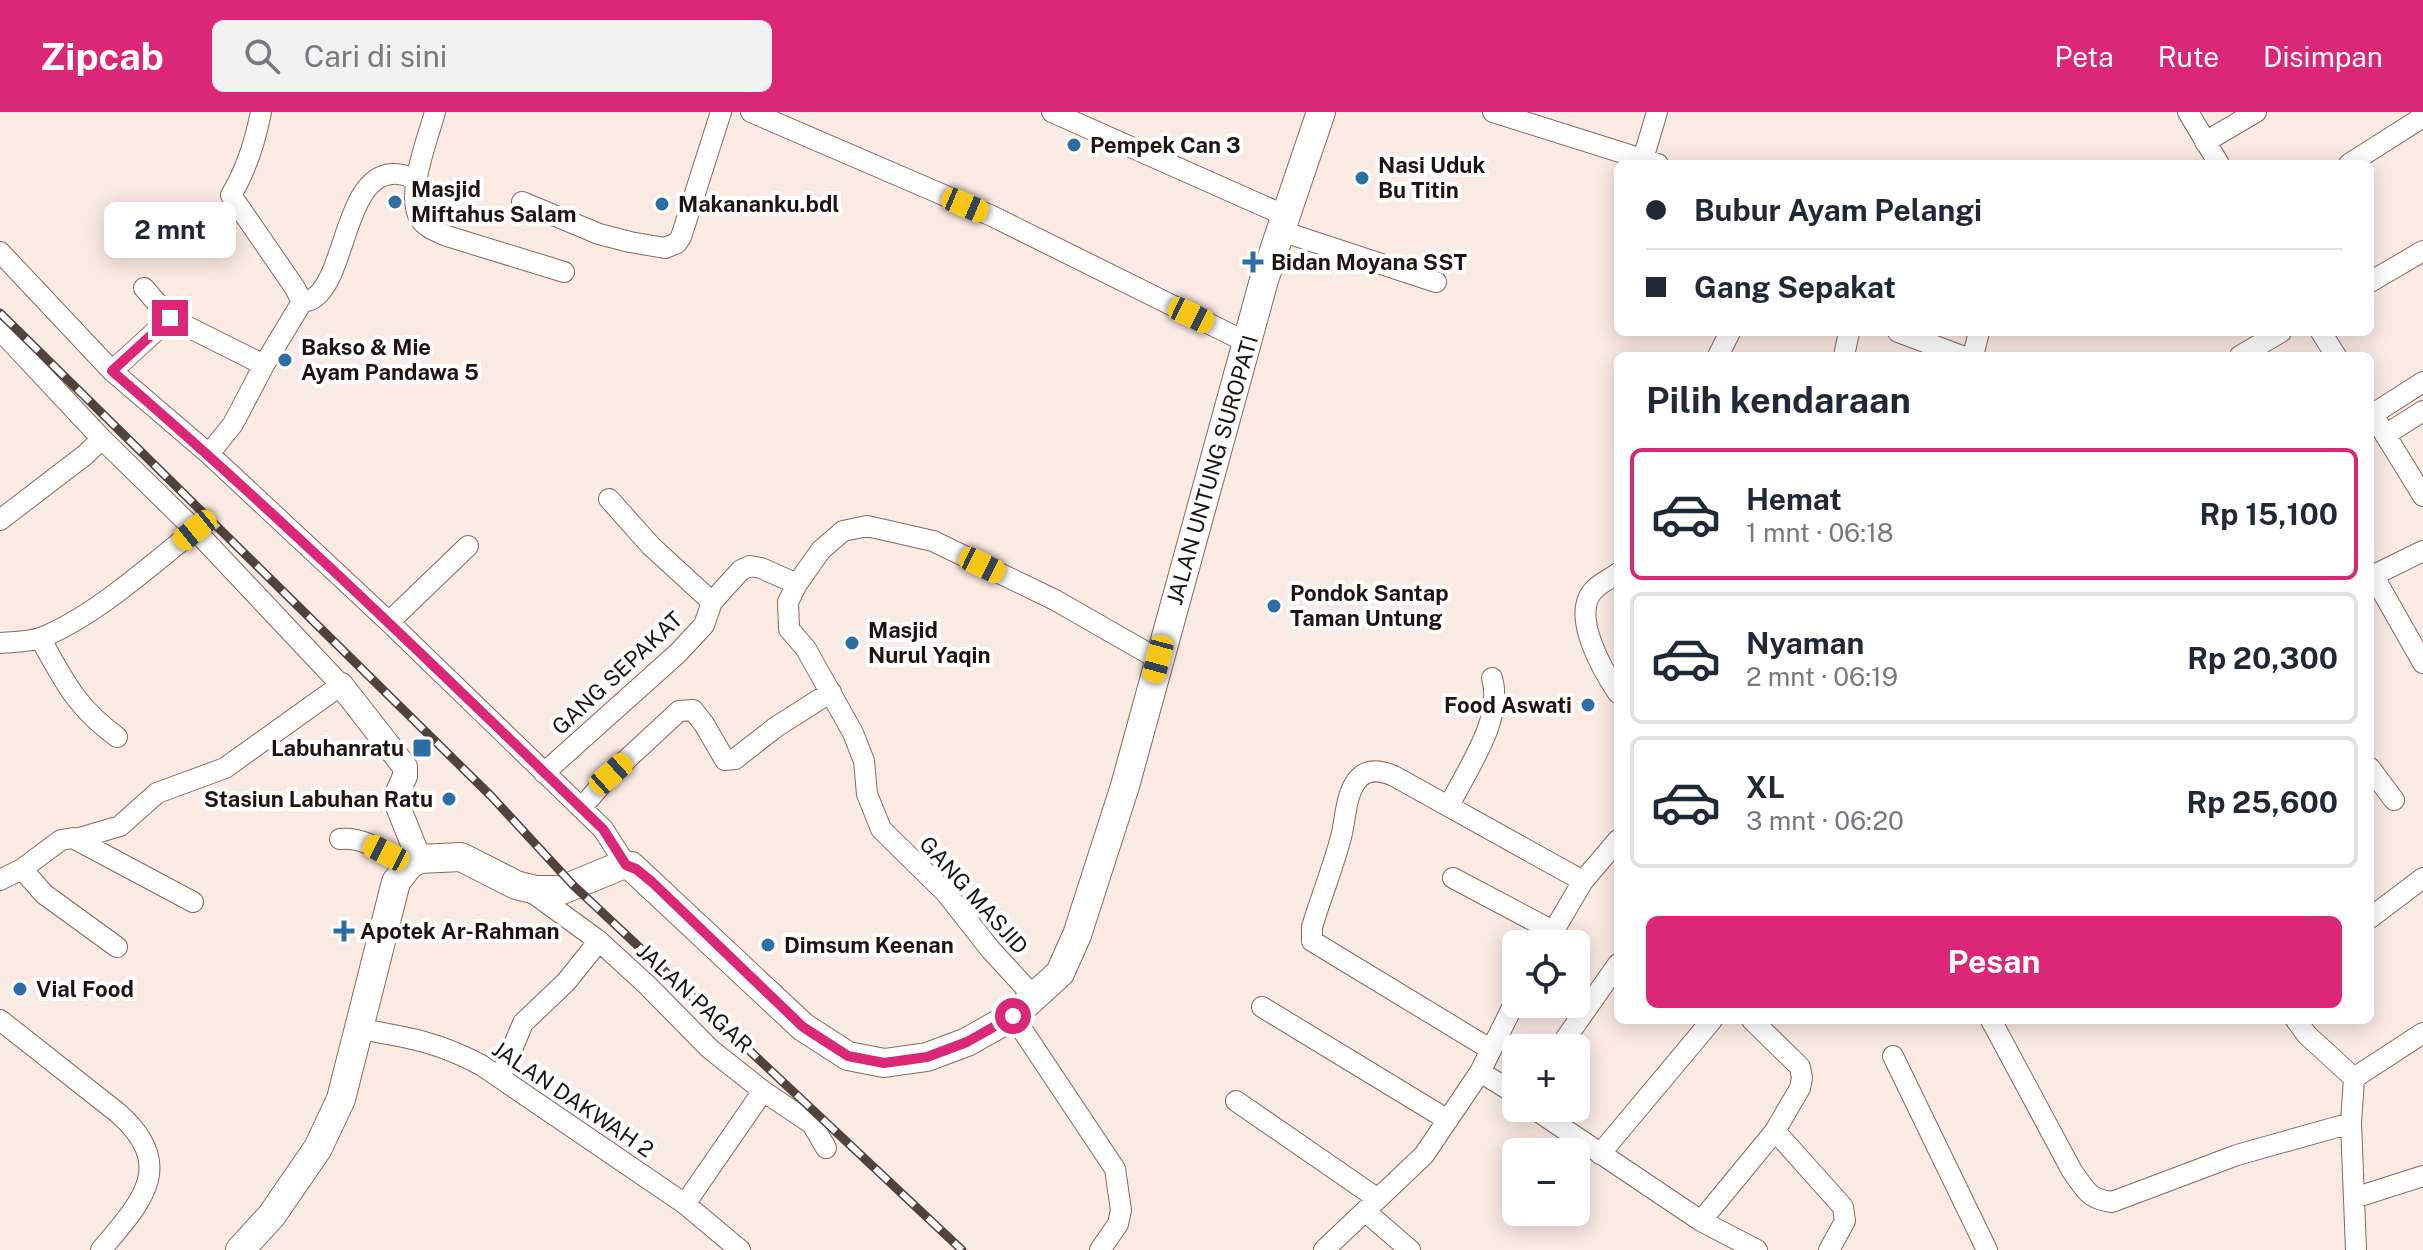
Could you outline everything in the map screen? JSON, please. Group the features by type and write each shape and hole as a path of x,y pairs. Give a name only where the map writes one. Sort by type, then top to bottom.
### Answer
{"main road":[{"name":"JALAN UNTUNG SUROPATI","path":"626,865 652,882 803,1027 848,1056 884,1063 927,1057 967,1042 1013,1016 1060,973 1077,935 1125,786 1264,280 1321,112"},
{"path":"240,1250 272,1215 318,1148 341,1099 396,882 414,862 461,857 525,888 536,890 562,890 626,865"}],"street":[{"path":"261,112 256,139 243,175 231,195 302,302"},
{"path":"435,112 417,179 415,202 420,219 429,228 564,272"},
{"path":"522,202 599,234 670,247 681,237 721,112"},
{"path":"751,112 992,216 1248,343"},
{"path":"1052,112 1284,224 1436,282"},
{"path":"1493,112 1553,121 1646,160"},
{"path":"1651,160 1657,112"},
{"path":"2188,112 2216,160"},
{"path":"2205,142 2256,112"},
{"path":"2355,160 2423,117"},
{"path":"209,454 233,424 302,302 315,298 329,278 359,199 377,179 392,174 417,179"},
{"path":"2374,280 2423,251"},
{"path":"0,252 112,371 209,454 389,622 603,829 626,865"},
{"path":"144,288 170,318 264,365"},
{"path":"112,371 170,318"},
{"path":"0,330 341,685 405,767 405,776 395,799 414,862"},
{"path":"1909,336 1951,352"},
{"path":"2247,352 2274,336"},
{"path":"2374,410 2423,382"},
{"path":"2385,435 2423,411"},
{"path":"2374,417 2423,496"},
{"path":"0,520 102,439"},
{"path":"609,499 651,546 712,602"},
{"path":"797,584 821,550 843,531 867,526 933,541 1055,600 1158,659"},
{"path":"0,643 40,638 115,594 195,530"},
{"path":"389,622 468,546"},
{"path":"2374,575 2423,551"},
{"name":"GANG SEPAKAT","path":"544,773 678,653 704,625 712,602 727,583 746,567 761,568 797,584"},
{"path":"1614,576 1591,593 1586,614 1600,668 1614,687"},
{"path":"2374,579 2423,663"},
{"name":"GANG MASJID","path":"797,584 788,602 789,629 806,649 853,733 864,761 867,794 881,829 946,893 990,949 1035,998"},
{"path":"40,638 74,698 95,721 117,737"},
{"path":"1449,806 1492,718 1496,689 1492,678"},
{"path":"0,880 22,869 61,840 76,839 120,826 157,793 225,768 341,685"},
{"path":"581,808 611,774 679,711 693,710 725,760 735,759 776,727 831,692"},
{"path":"1490,1049 1310,938 1356,781 1373,771 1385,772 1583,881"},
{"path":"2374,773 2394,800"},
{"path":"76,839 193,902"},
{"path":"340,839 363,841 414,862"},
{"path":"1554,930 1583,881 1614,845"},
{"path":"22,869 44,894 117,947"},
{"path":"1453,878 1536,930"},
{"path":"2374,915 2423,878"},
{"name":"JALAN PAGAR","path":"525,888 599,941 710,1049 763,1091 812,1124 826,1148"},
{"path":"500,1078 523,1023 566,982 599,941"},
{"path":"1569,1034 1614,970"},
{"path":"1262,1007 1448,1120"},
{"path":"1013,1016 1115,1169 1121,1210 1118,1224 1100,1250"},
{"path":"1324,1250 1424,1155 1480,1072 1506,1018"},
{"path":"0,1020 118,1113 135,1128 143,1142 150,1168 147,1187 140,1203 101,1250"},
{"path":"1600,1154 1709,1024"},
{"path":"1701,1221 1775,1131 1800,1088 1800,1067 1756,1024"},
{"path":"1993,1024 2072,1171 2087,1193 2096,1200 2112,1202 2237,1155 2351,1123"},
{"path":"2299,1024 2354,1078"},
{"name":"JALAN DAKWAH 2","path":"360,1029 427,1041 451,1049 500,1078 685,1204 740,1250"},
{"path":"2354,1078 2423,1033"},
{"path":"1893,1056 1987,1250"},
{"path":"1480,1072 1502,1085"},
{"path":"2354,1078 2351,1123 2356,1250"},
{"path":"685,1204 763,1091"},
{"path":"1236,1101 1372,1206 1410,1250"},
{"path":"1553,1122 1701,1221 1757,1250"},
{"path":"1775,1131 1843,1207 1845,1221 1829,1250"},
{"path":"2354,1198 2423,1176"}],"railway":[{"path":"0,313 492,797 573,885 962,1250"}],"place":[{"name":"Pempek Can 3","path":"1074,145"},
{"name":"Nasi Uduk Bu Titin","path":"1362,178"},
{"name":"Masjid Miftahus Salam","path":"395,202"},
{"name":"Makananku.bdl","path":"662,204"},
{"name":"Bidan Moyana SST","path":"1253,262"},
{"name":"Bakso & Mie Ayam Pandawa 5","path":"285,360"},
{"name":"Pondok Santap Taman Untung","path":"1274,606"},
{"name":"Masjid Nurul Yaqin","path":"852,643"},
{"name":"Food Aswati","path":"1588,705"},
{"name":"Labuhanratu","path":"422,748"},
{"name":"Stasiun Labuhan Ratu","path":"449,799"},
{"name":"Apotek Ar-Rahman","path":"344,931"},
{"name":"Dimsum Keenan","path":"768,945"},
{"name":"Vial Food","path":"20,989"}],"route":[{"path":"170,318 112,371 209,454 389,622 603,829 626,865 652,882 803,1027 848,1056 884,1063 927,1057 967,1042 1013,1016"}]}
